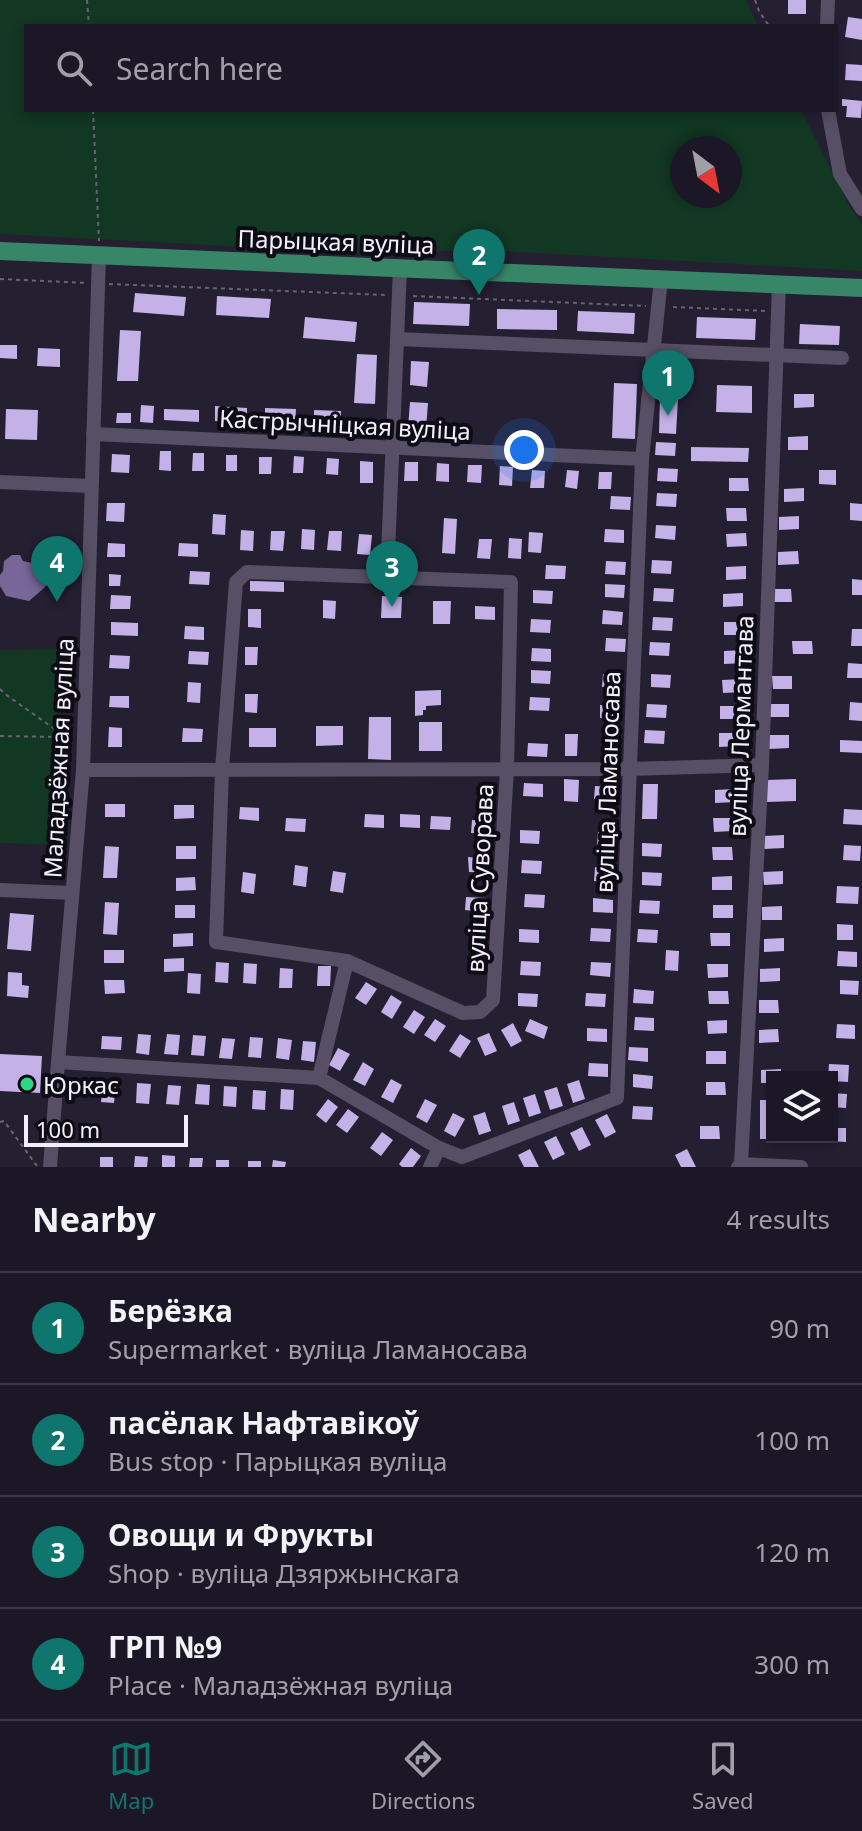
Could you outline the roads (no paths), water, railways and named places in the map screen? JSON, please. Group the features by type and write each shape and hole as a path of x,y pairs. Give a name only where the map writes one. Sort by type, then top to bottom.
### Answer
{"main road":[{"name":"Парыцкая вуліца","path":"0,251 99,247 400,268 862,288"}],"street":[{"path":"827,24 828,0"},
{"path":"828,112 840,174 862,209"},
{"name":"Маладзёжная вуліца","path":"50,1167 83,770 99,247"},
{"path":"387,577 400,268"},
{"name":"вуліца Ламаносава","path":"439,1148 462,1157 617,1098 642,459 661,279"},
{"name":"вуліца Лермантава","path":"740,1166 762,765 779,284"},
{"path":"397,339 842,358"},
{"name":"Кастрычніцкая вуліца","path":"93,434 642,459"},
{"path":"0,482 91,486"},
{"path":"222,770 236,582 247,572 511,582 507,769 762,765"},
{"name":"вуліца Суворава","path":"83,770 507,769 493,1000 480,1012 463,1013 347,961 216,942 222,770"},
{"path":"0,890 72,893"},
{"path":"319,1078 347,961"},
{"path":"58,1062 319,1078 439,1148 430,1167"},
{"path":"740,1166 801,1167"}],"place":[{"name":"пасёлак Нафтавікоў","path":"479,295"},
{"name":"Берёзка","path":"668,416"},
{"name":"ГРП №9","path":"57,602"},
{"name":"Овощи и Фрукты","path":"392,607"},
{"name":"Юркас","path":"27,1084"}]}
